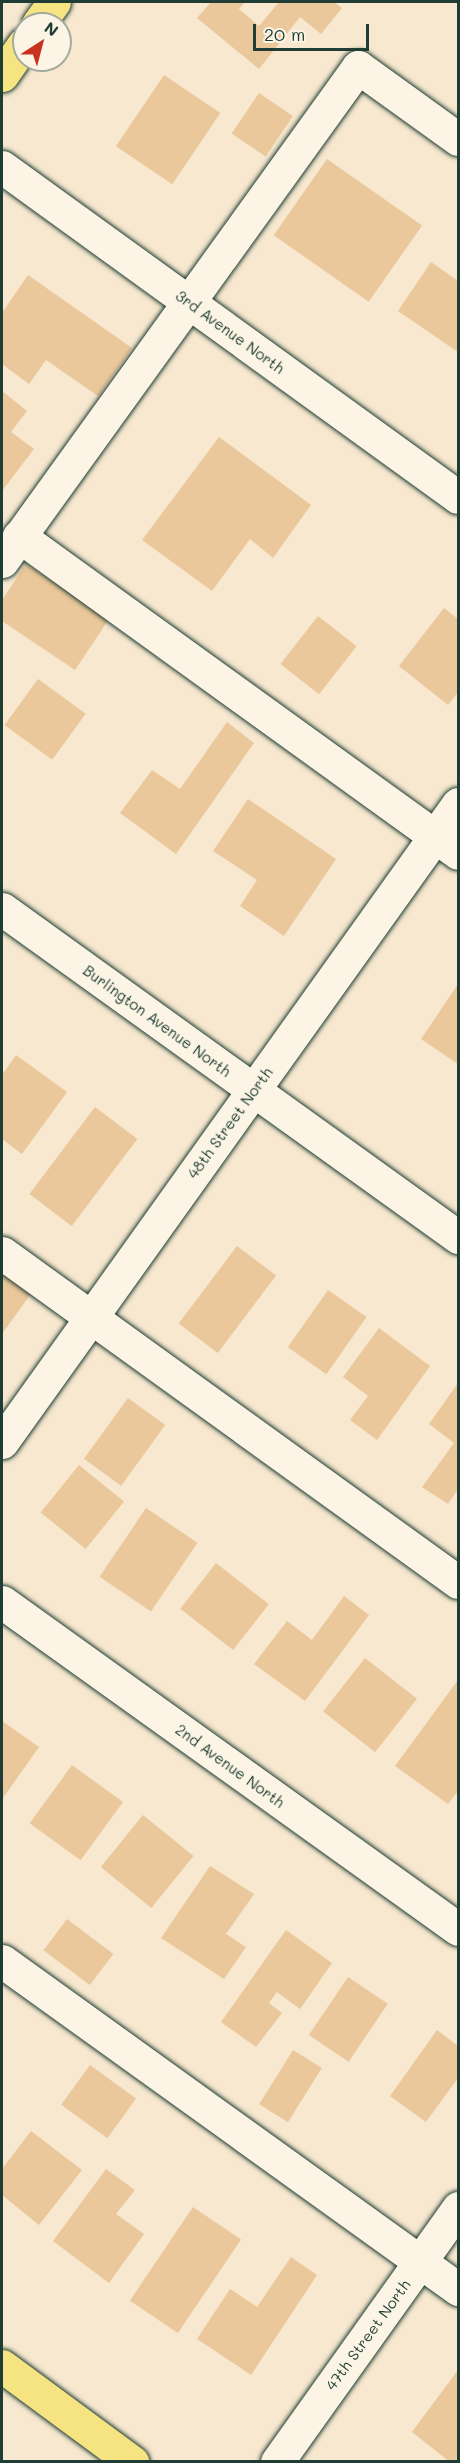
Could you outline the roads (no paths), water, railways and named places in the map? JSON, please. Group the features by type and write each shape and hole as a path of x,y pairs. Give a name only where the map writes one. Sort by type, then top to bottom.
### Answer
{"main road":[{"path":"2,75 12,61"},
{"path":"2,2366 132,2462"}],"street":[{"path":"447,845 10,548 358,67 459,140"},
{"name":"3rd Avenue North","path":"2,167 459,497"},
{"name":"48th Street North","path":"2,1442 254,1090 447,845 459,804"},
{"name":"Burlington Avenue North","path":"2,909 459,1237"},
{"path":"2,1253 459,1582"},
{"name":"2nd Avenue North","path":"2,1602 459,1929"},
{"path":"2,1961 459,2289"},
{"name":"47th Street North","path":"277,2462 459,2208"}]}
